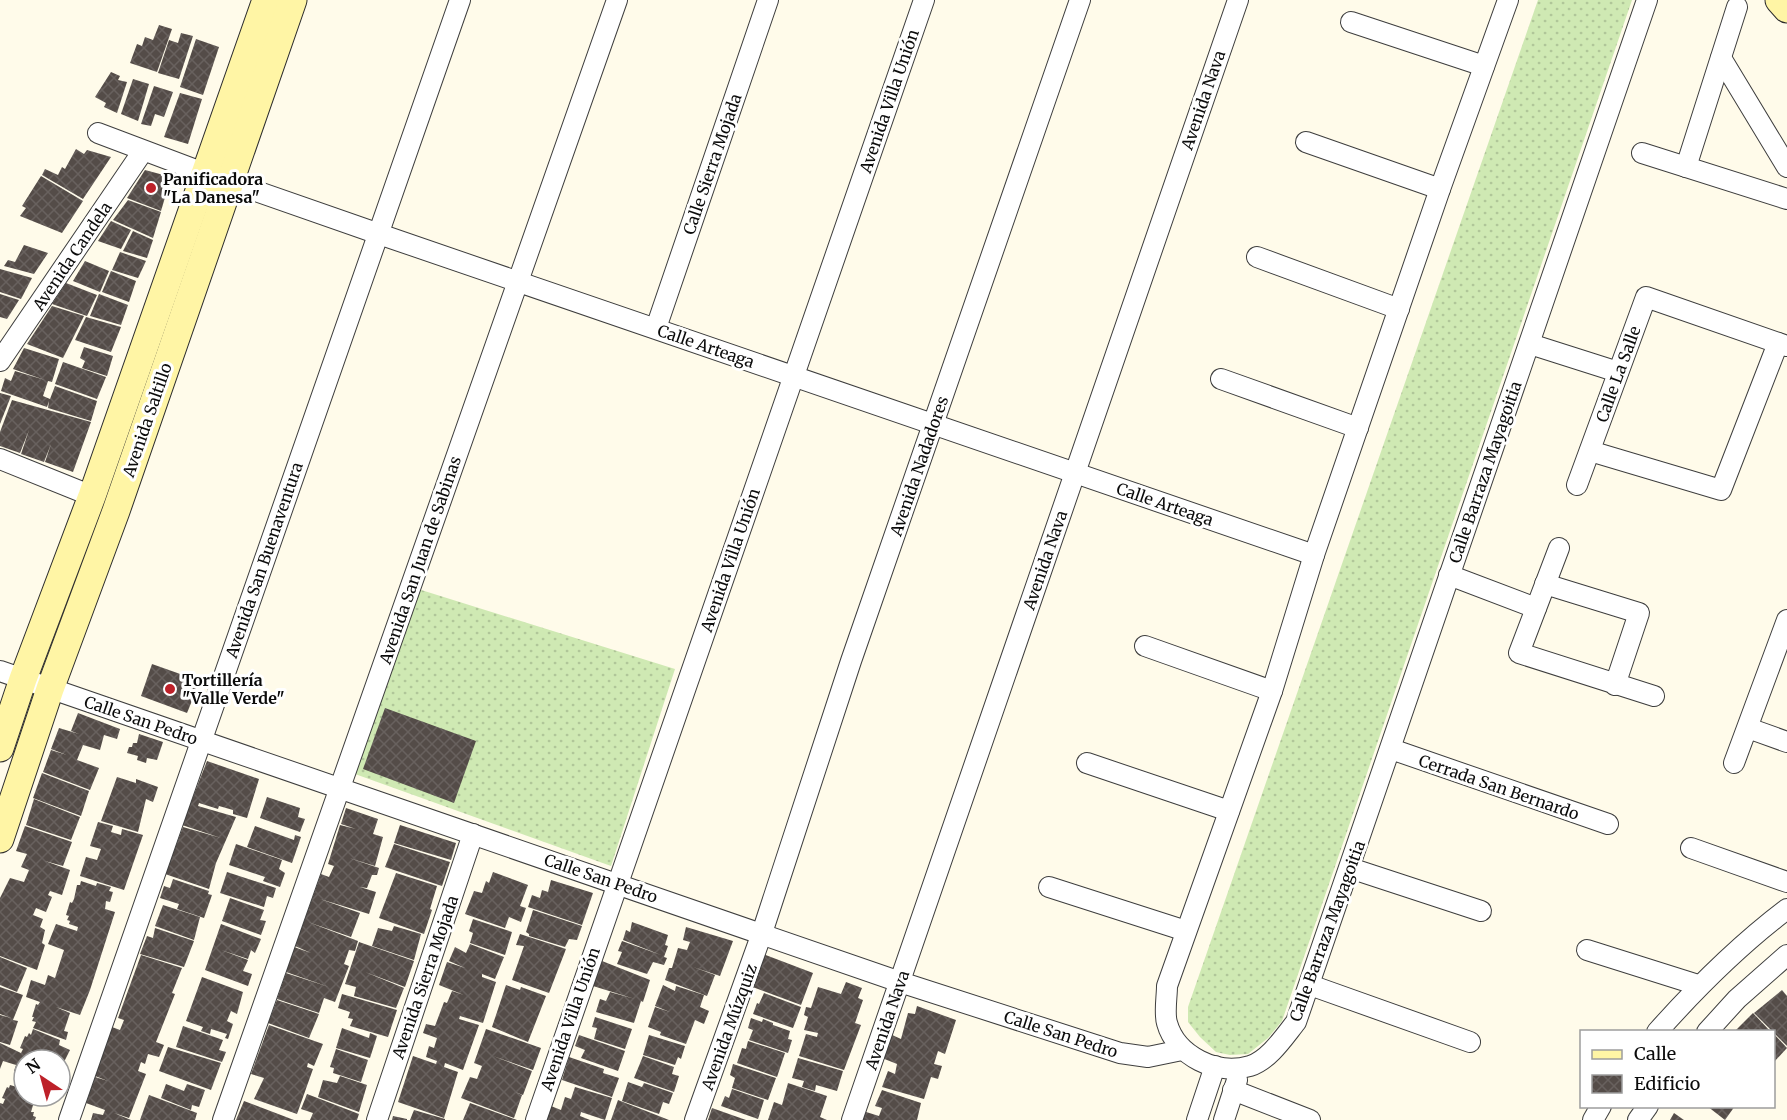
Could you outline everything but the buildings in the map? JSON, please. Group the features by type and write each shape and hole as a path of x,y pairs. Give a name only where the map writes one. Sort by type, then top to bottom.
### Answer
{"street":[{"name":"Avenida Saltillo","path":"0,839 50,689 116,511 217,177 266,0"},
{"name":"Avenida Saltillo","path":"0,748 12,675 92,496 217,177 293,0"},
{"name":"Avenida San Buenaventura","path":"69,1120 460,0"},
{"name":"Avenida San Juan de Sabinas","path":"223,1120 616,0"},
{"name":"Calle Sierra Mojada","path":"656,328 768,0"},
{"name":"Avenida Villa Unión","path":"536,1120 924,0"},
{"name":"Avenida Nadadores","path":"762,933 851,661 1080,0"},
{"name":"Avenida Nava","path":"852,1120 1238,0"},
{"path":"1182,1050 1173,1038 1166,1021 1167,986 1272,691 1314,555 1440,189 1508,0"},
{"name":"Calle Barraza Mayagoitia","path":"1182,1050 1202,1062 1215,1066 1250,1066 1274,1050 1296,1022 1647,0"},
{"path":"1779,0 1787,9"},
{"path":"1686,167 1737,7"},
{"path":"1351,22 1484,66"},
{"path":"1721,58 1787,167"},
{"name":"Calle Arteaga","path":"98,133 379,234 1314,555"},
{"path":"1306,142 1440,189"},
{"name":"Avenida Candela","path":"0,361 143,151"},
{"path":"1642,153 1787,199"},
{"path":"1257,257 1399,309"},
{"name":"Calle La Salle","path":"1577,485 1646,297 1782,345"},
{"path":"1530,344 1618,372"},
{"path":"1590,451 1721,490 1782,345"},
{"path":"1221,379 1358,428"},
{"path":"0,459 92,496"},
{"path":"1559,548 1519,653 1654,696"},
{"path":"1449,575 1536,608"},
{"path":"1545,584 1639,613 1615,685"},
{"path":"1734,763 1787,620"},
{"path":"1145,646 1272,691"},
{"name":"Calle San Pedro","path":"12,675 900,982 1120,1053 1148,1057 1182,1050"},
{"path":"1748,728 1787,742"},
{"name":"Cerrada San Bernardo","path":"1391,749 1608,824"},
{"path":"1087,763 1229,811"},
{"name":"Avenida Sierra Mojada","path":"376,1120 473,834"},
{"path":"1691,849 1787,882"},
{"path":"1350,868 1481,911"},
{"path":"1048,887 1186,931"},
{"path":"1659,1030 1698,985 1750,937 1787,909"},
{"name":"Avenida Múzquiz","path":"695,1120 762,933"},
{"path":"1587,950 1698,985"},
{"path":"1709,1030 1737,999 1787,955"},
{"path":"1310,985 1470,1042"},
{"path":"1197,1120 1215,1066"},
{"path":"1224,1120 1240,1067"},
{"path":"1233,1090 1310,1120"},
{"path":"1638,1120 1647,1108"}],"green space":[{"path":"1538,0 1632,0 1282,1021 1268,1038 1248,1054 1230,1055 1216,1052 1188,1022 1188,1007"},
{"path":"418,589 675,669 611,866 355,774"}],"place":[{"name":"Panificadora \"La Danesa\"","path":"151,188"},
{"name":"Tortillería \"Valle Verde\"","path":"170,689"}]}
